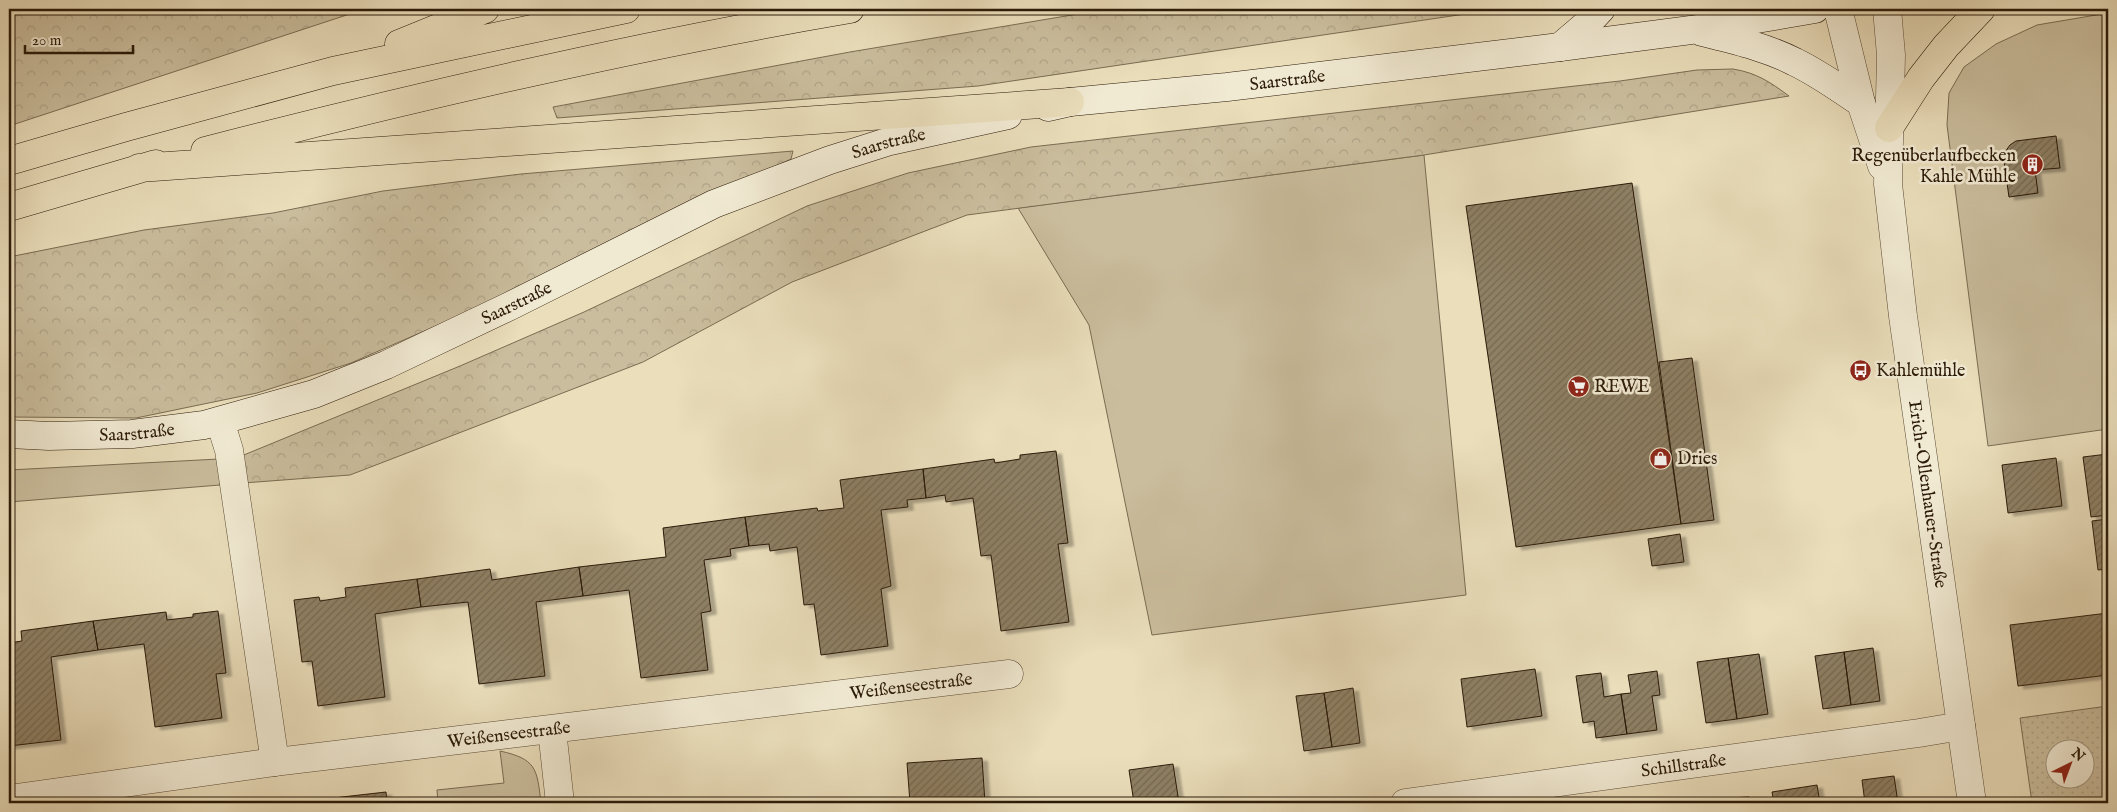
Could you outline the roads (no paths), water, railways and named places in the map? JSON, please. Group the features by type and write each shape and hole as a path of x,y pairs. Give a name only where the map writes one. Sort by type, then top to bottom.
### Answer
{"main road":[{"path":"333,71 485,9"},
{"path":"9,161 126,126 333,71 626,9"},
{"path":"9,207 139,168 344,115 557,67 850,9"},
{"path":"1889,128 1921,78 1946,46 1982,9"},
{"path":"139,168 1070,102"}],"street":[{"path":"1560,47 1601,9"},
{"name":"Saarstraße","path":"9,434 49,436 132,434 204,425 314,394 386,365 510,306 714,204 830,160 890,141 1070,102 1227,87 1560,47 1691,30 1815,9"},
{"name":"Erich-Ollenhauer-Straße","path":"1838,9 1861,103 1888,184"},
{"name":"Erich-Ollenhauer-Straße","path":"1887,9 1891,55 1888,184 1903,316 1972,803"},
{"path":"1691,30 1747,43 1794,61 1824,78 1861,103"},
{"path":"220,421 229,450 275,762"},
{"name":"Weißenseestraße","path":"9,799 275,762 1009,674"},
{"name":"Schillstraße","path":"1406,803 1961,726"},
{"path":"552,730 560,803"}],"place":[{"name":"Regenüberlaufbecken Kahle Mühle","path":"2032,165"},
{"name":"Kahlemühle","path":"1860,370"},
{"name":"REWE","path":"1578,386"},
{"name":"Dries","path":"1661,458"}]}
